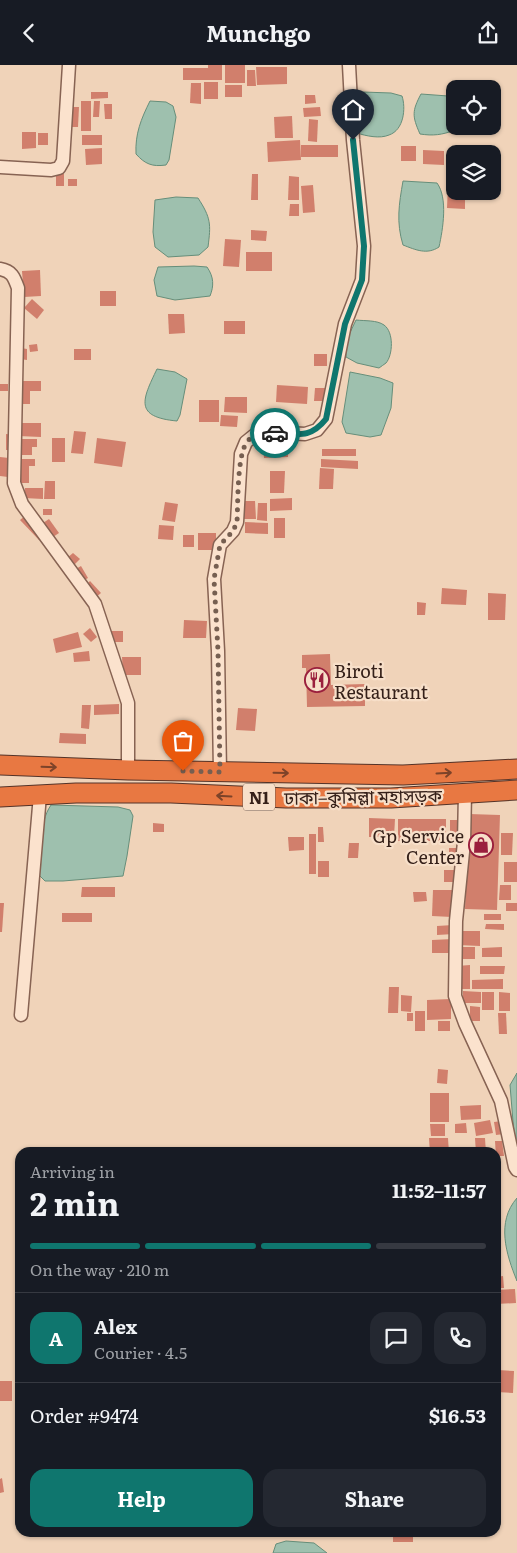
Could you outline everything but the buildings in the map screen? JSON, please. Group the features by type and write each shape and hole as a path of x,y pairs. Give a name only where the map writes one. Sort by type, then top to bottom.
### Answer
{"highway":[{"name":"ঢাকা–কুমিল্লা মহাসড়ক","path":"0,765 128,770 403,775 517,769"},
{"name":"ঢাকা–কুমিল্লা মহাসড়ক","path":"0,797 76,793 171,793 305,798 391,798 517,790"}],"street":[{"path":"0,167 51,170 59,168 63,161 69,65"},
{"path":"220,772 218,651 214,579 220,545 233,531 237,522 241,454 246,442 256,434 269,432 305,434 317,430 326,419 345,324 362,280 364,246 353,140 349,65"},
{"path":"0,269 7,270 14,276 18,288 14,483 22,504 95,604 128,703 128,770"},
{"path":"465,793 464,842 456,921 455,996 465,1023 501,1101 517,1169"},
{"path":"21,1015 40,795"}],"shaded area":[{"path":"356,93 391,93 402,96 404,106 403,118 401,124 394,132 377,137 357,133"},
{"path":"421,94 446,96 446,133 438,135 420,134 414,114"},
{"path":"150,101 166,102 173,106 176,117 169,160 166,165 157,166 149,164 136,154 136,140 139,127"},
{"path":"403,181 437,183 444,205 439,247 430,251 421,251 403,245 399,221 399,205"},
{"path":"176,197 198,198 208,216 210,232 208,247 199,255 168,257 155,247 153,232 155,200"},
{"path":"158,267 207,267 211,274 213,282 210,296 175,300 157,296 154,280"},
{"path":"356,320 381,323 390,333 390,355 386,363 379,368 357,363 346,357 346,341"},
{"path":"157,369 175,372 187,379 180,415 177,421 154,416 145,405 145,398"},
{"path":"350,372 380,378 393,383 391,408 381,435 370,437 346,433 342,422"},
{"path":"51,805 118,807 130,810 133,816 123,876 45,881 39,875 41,839 44,821"},
{"path":"517,1073 517,1150 515,1146 510,1085"},
{"path":"517,1198 517,1281 509,1260 505,1228 511,1207"},
{"path":"286,1541 314,1543 327,1553 273,1553 276,1544"}],"way so far":[{"path":"183,771 220,772 218,651 214,579 220,545 233,531 237,522 241,454 246,442 256,434 275,433"}],"place":[{"name":"Biroti Restaurant","path":"317,680"},
{"name":"Gp Service Center","path":"481,845"}],"route":[{"path":"275,433 305,434 317,430 326,419 345,324 362,280 364,246 353,140"}]}
